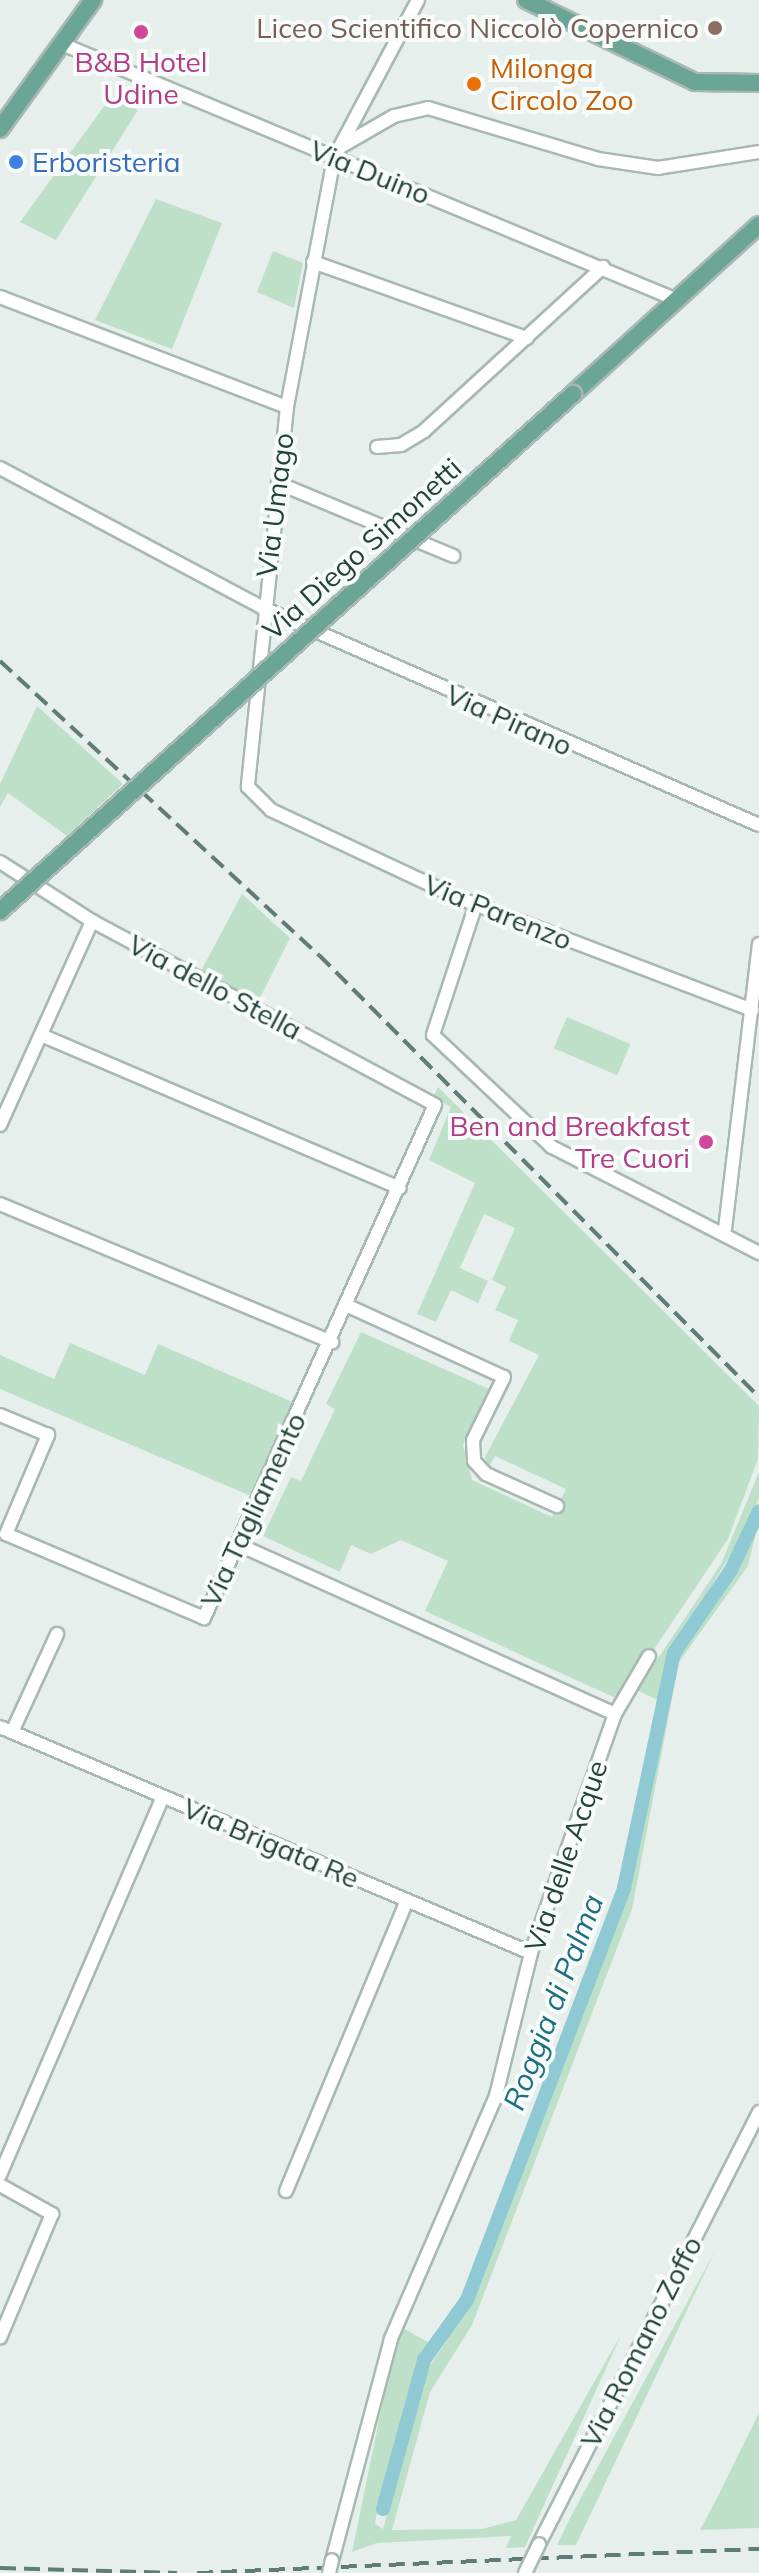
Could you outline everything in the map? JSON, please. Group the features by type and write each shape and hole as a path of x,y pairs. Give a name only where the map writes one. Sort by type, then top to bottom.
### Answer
{"main road":[{"path":"3,119 93,0"},
{"path":"526,0 695,82 759,83"},
{"name":"Via Diego Simonetti","path":"0,911 759,225"}],"street":[{"name":"Via Umago","path":"252,796 247,778 263,608 287,407 313,262 337,153 418,0"},
{"name":"Via Duino","path":"62,44 337,153 677,300"},
{"path":"337,153 394,116 428,108 598,159 658,168 759,152"},
{"path":"313,262 527,338"},
{"path":"377,447 401,445 424,431 603,267"},
{"path":"0,297 287,407"},
{"name":"Via Pirano","path":"0,468 263,608 759,825"},
{"path":"278,483 453,556"},
{"name":"Via Parenzo","path":"252,796 476,904 752,1010"},
{"name":"Via dello Stella","path":"0,862 92,921 435,1105"},
{"path":"476,904 433,1035 552,1147 725,1229 759,1253"},
{"path":"0,1125 92,921"},
{"path":"725,1229 759,944"},
{"path":"41,1035 400,1188"},
{"name":"Via Tagliamento","path":"0,1415 48,1435 6,1534 204,1618 332,1342 435,1105"},
{"path":"0,1204 332,1342"},
{"path":"348,1306 504,1377 473,1440 474,1461 486,1474 557,1506"},
{"path":"237,1544 615,1714"},
{"name":"Via Brigata Re","path":"57,1634 6,1729 531,1953"},
{"name":"Via delle Acque","path":"331,2566 391,2339 496,2096 531,1953 615,1714 649,1656"},
{"path":"0,2175 163,1797"},
{"path":"286,2191 407,1901"},
{"name":"Via Romano Zoffo","path":"525,2573 759,2112"},
{"path":"0,2185 52,2214 0,2338"}],"green space":[{"path":"110,98 138,110 56,240 20,222"},
{"path":"156,199 222,223 172,349 95,320"},
{"path":"273,251 303,263 294,308 257,292"},
{"path":"37,706 123,784 67,836 8,793 0,807 0,784"},
{"path":"242,894 290,938 258,1002 201,971"},
{"path":"567,1017 631,1044 617,1075 554,1048"},
{"path":"438,1087 759,1406 758,1459 728,1539 620,1700 425,1611 448,1561 401,1540 371,1554 351,1545 340,1572 263,1536 291,1477 301,1481 335,1409 326,1404 361,1332 489,1389 463,1445 472,1480 552,1517 566,1489 495,1456 489,1467 485,1457 539,1355 509,1341 518,1320 495,1310 506,1287 492,1280 515,1228 484,1214 460,1268 488,1281 478,1303 451,1290 436,1322 417,1314 475,1183 429,1160 451,1107 433,1097"},
{"path":"70,1343 145,1375 158,1344 295,1403 251,1496 0,1389 0,1355 54,1379"},
{"path":"759,1472 759,1498 745,1531 670,1653 660,1701 637,1690 721,1564"},
{"path":"759,1520 748,1566 679,1662 632,1909 472,2325 430,2392 392,2530 482,2529 516,2520 622,2333 525,2547 506,2548 511,2536 377,2543 352,2552 393,2352 403,2328 431,2344 419,2360 378,2507 375,2524 383,2529 428,2368 471,2306 626,1894 675,1657 735,1572"},
{"path":"715,2251 576,2545 557,2545 570,2518"},
{"path":"759,2413 759,2528 700,2530 717,2498"}],"waterway":[{"name":"Roggia di Palma","path":"383,2509 424,2360 467,2300 624,1888 674,1653 731,1570 759,1511"}],"railway":[{"path":"0,661 319,955 759,1397"},
{"path":"197,2573 759,2549"},
{"path":"0,2568 177,2573"}],"place":[{"name":"Liceo Scientifico Niccolò Copernico","path":"715,28"},
{"name":"B&B Hotel Udine","path":"141,32"},
{"name":"Milonga Circolo Zoo","path":"474,84"},
{"name":"Erboristeria","path":"16,162"},
{"name":"Ben and Breakfast Tre Cuori","path":"706,1142"}]}
